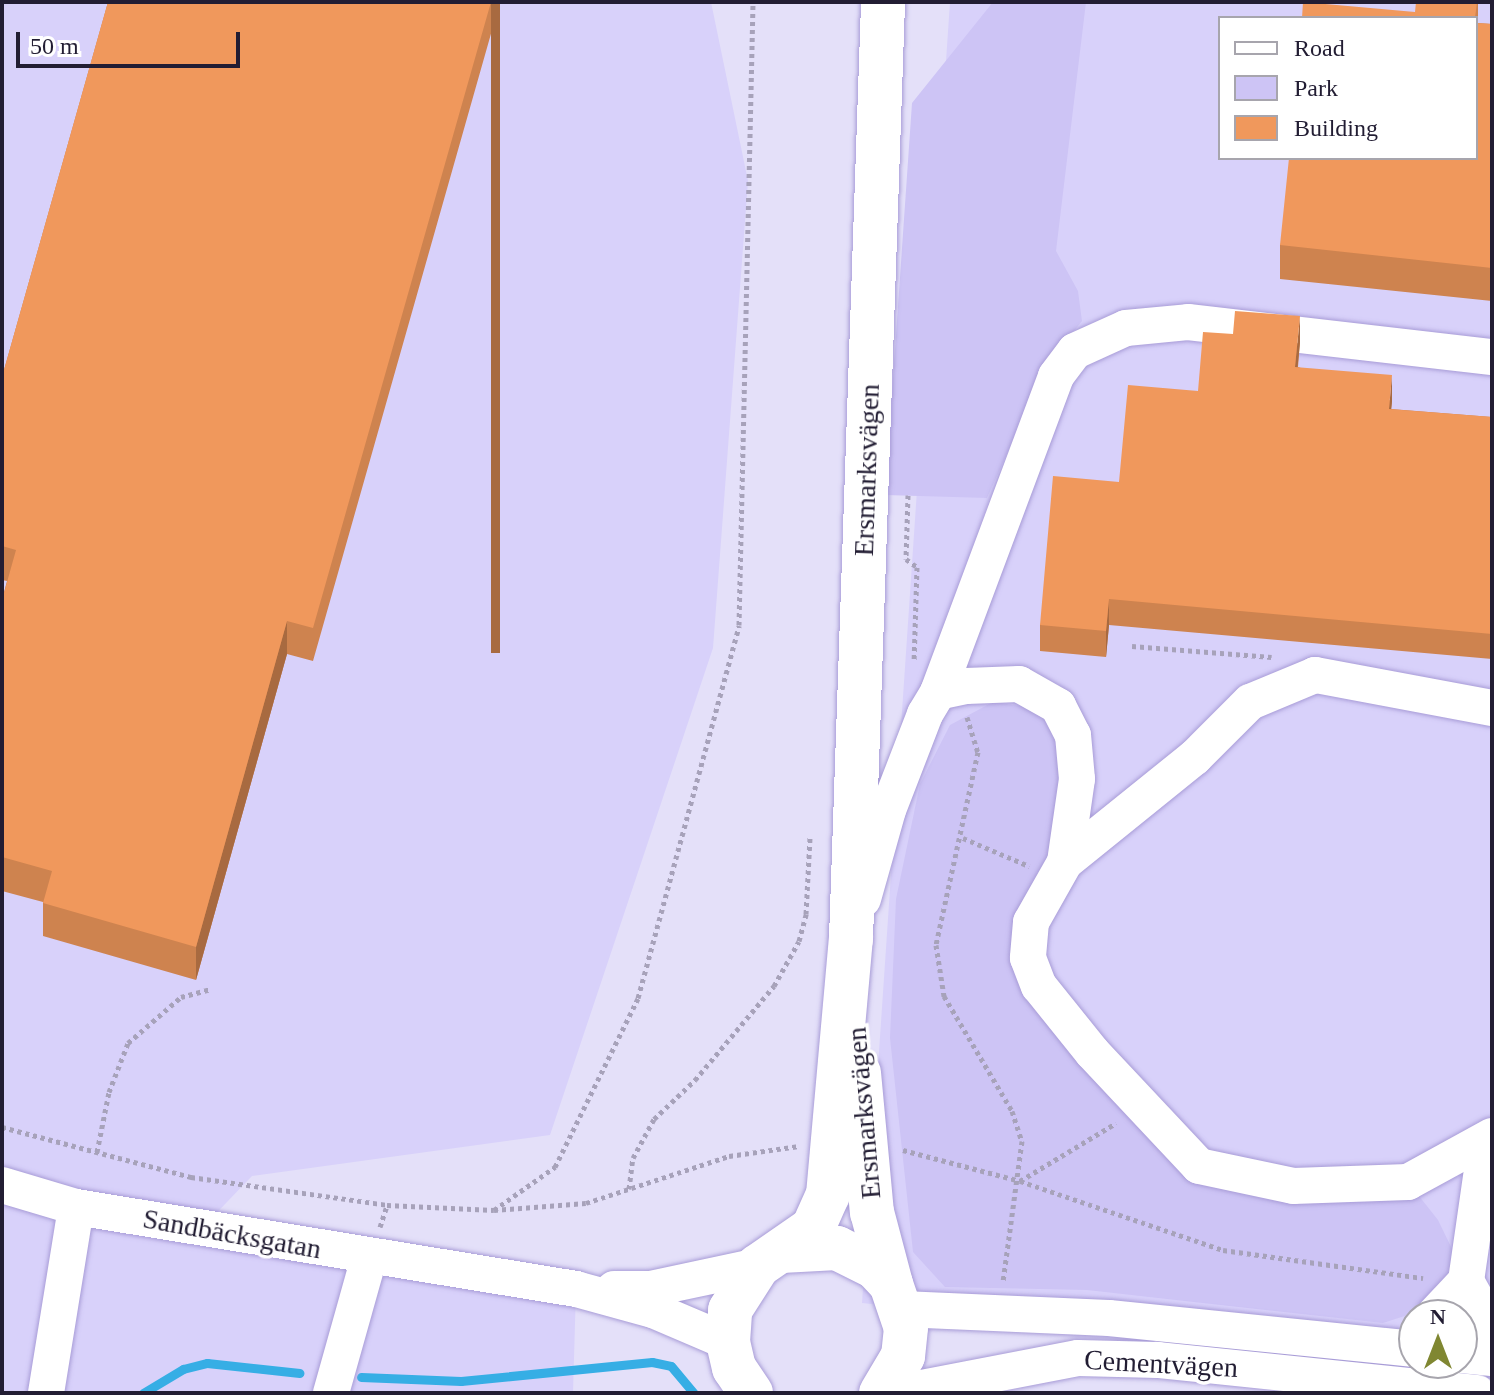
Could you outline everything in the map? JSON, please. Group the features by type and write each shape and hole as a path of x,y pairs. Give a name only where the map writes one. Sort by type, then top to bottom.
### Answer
{"main road":[{"name":"Ersmarksvägen","path":"770,1259 813,1228 828,1195 851,939 883,2"},
{"name":"Ersmarksvägen","path":"851,939 872,1212 896,1296 903,1356 881,1393"},
{"path":"738,1374 730,1310 770,1259 837,1248 875,1267 896,1296"}],"street":[{"path":"851,939 888,810 938,692 1056,376 1075,351 1126,328 1188,322 1492,357"},
{"path":"1060,870 1195,757 1250,702 1315,675 1492,708"},
{"path":"938,692 1019,684 1058,706 1073,735 1077,779 1060,870 1031,922 1028,958 1039,986 1141,1108 1199,1166 1293,1186 1408,1182 1489,1139"},
{"path":"1449,1299 1466,1281 1489,1139"},
{"name":"Sandbäcksgatan","path":"2,1185 76,1207 369,1258 576,1289"},
{"path":"46,1393 76,1207"},
{"path":"331,1393 369,1258"},
{"path":"576,1289 650,1289 770,1259"},
{"path":"1466,1281 1492,1328"},
{"path":"576,1289 653,1310 738,1374"},
{"name":"Cementvägen","path":"896,1296 1398,1347"},
{"path":"1378,1345 1398,1334"},
{"name":"Cementvägen","path":"896,1393 1078,1358 1158,1360 1477,1393"}],"path":[{"path":"494,1210 555,1167 638,998 739,625 753,2"},
{"path":"908,495 906,559 917,567 913,654 917,678 962,707 978,752 963,838 936,945 944,996 1012,1111 1022,1141 1020,1181 1007,1221 1003,1282"},
{"path":"629,1189 633,1158 654,1119 695,1080 774,986 799,941 806,914 810,837"},
{"path":"963,838 1060,870"},
{"path":"97,1152 109,1092 128,1043 181,997 210,989"},
{"path":"1020,1181 1141,1108"},
{"path":"2,1127 191,1177 387,1205 494,1210 586,1203 729,1156 800,1146"},
{"path":"890,1148 1020,1181 1223,1250 1388,1275 1466,1281"}],"shaded area":[{"path":"2,2 711,2 748,181 713,648 550,1135 252,1176 203,1227 576,1289 573,1393 2,1393"},
{"path":"950,2 1492,2 1492,1372 1478,1370 1478,1299 1398,1299 1398,1362 862,1303"}],"green space":[{"path":"993,2 1086,2 1056,251 1078,291 1082,321 1046,366 987,498 885,495 912,103"},
{"path":"993,702 1034,708 1059,738 1065,783 1028,958 1199,1166 1408,1182 1438,1220 1454,1253 1442,1291 1433,1299 1398,1299 1398,1318 1383,1323 1087,1290 945,1287 913,1252 890,1038 896,899 920,784 950,725"}],"building":[{"path":"108,2 491,2 313,628 287,621 196,947 43,903 52,871 2,857 2,600 16,550 2,546 2,377"},
{"path":"1303,2 1415,12 1416,2 1477,2 1475,16 1302,16"},
{"path":"1478,23 1492,24 1492,268 1280,245 1289,160 1478,160"},
{"path":"1235,311 1300,316 1295,367 1392,375 1389,409 1492,417 1492,634 1109,599 1106,631 1040,625 1053,476 1119,482 1128,385 1198,391 1203,332 1233,334"}],"waterway":[{"path":"361,1377 461,1381 652,1362 671,1366 694,1393"},
{"path":"143,1393 183,1369 207,1363 299,1373"}]}
